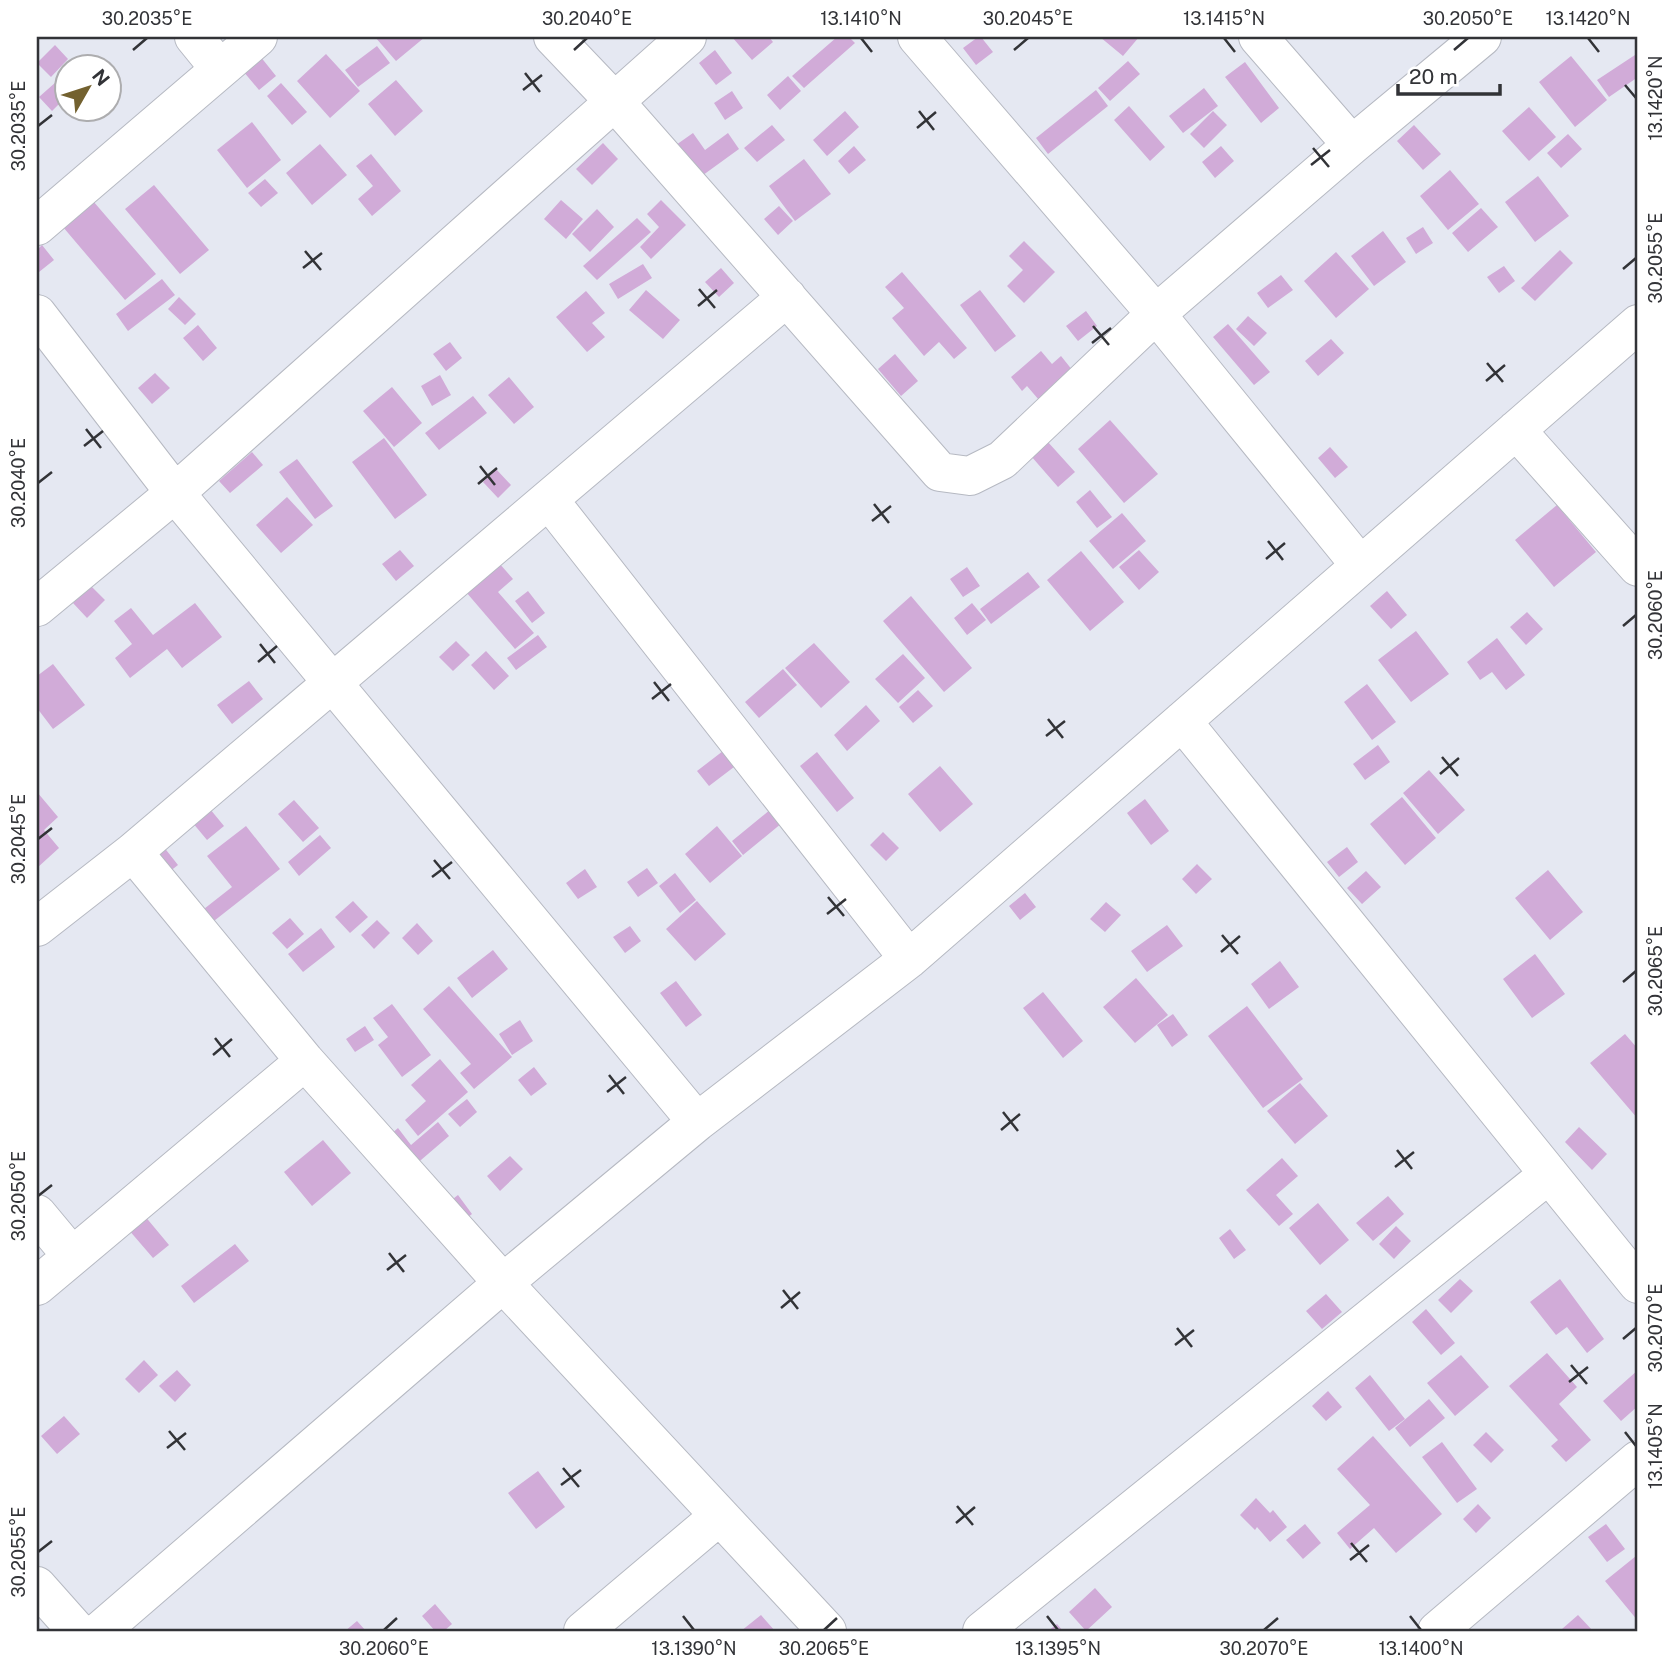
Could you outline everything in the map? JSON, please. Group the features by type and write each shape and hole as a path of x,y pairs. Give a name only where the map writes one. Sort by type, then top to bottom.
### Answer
{"street":[{"path":"194,37 220,69"},
{"path":"37,226 258,37"},
{"path":"553,37 615,102 940,472 970,476 1002,460 1156,314 1482,37"},
{"path":"37,607 175,493 687,37"},
{"path":"917,37 1156,314 1360,565"},
{"path":"1258,37 1352,145"},
{"path":"37,928 133,852 333,684 787,297"},
{"path":"37,314 175,493 696,1122"},
{"path":"100,1631 503,1283 696,1122 909,959 1638,324"},
{"path":"1516,430 1638,567"},
{"path":"549,500 909,959"},
{"path":"1182,721 1638,1284"},
{"path":"133,852 305,1061 503,1283 827,1631"},
{"path":"37,1286 305,1061"},
{"path":"982,1631 1549,1174"},
{"path":"37,1214 72,1256"},
{"path":"1437,1631 1638,1460"},
{"path":"583,1631 718,1517"},
{"path":"37,1586 77,1631"}],"building":[{"path":"375,37 425,37 396,61"},
{"path":"732,37 769,37 773,42 752,60"},
{"path":"837,37 849,37 855,43 804,88 792,76"},
{"path":"981,37 993,52 976,65 963,48"},
{"path":"1100,37 1139,37 1123,56"},
{"path":"55,45 62,52 52,52 51,77 37,63"},
{"path":"377,46 390,63 358,87 345,70"},
{"path":"715,50 732,73 716,85 699,63"},
{"path":"1638,53 1638,77 1609,97 1597,80"},
{"path":"326,54 360,91 330,118 297,81"},
{"path":"260,56 276,76 259,90 243,71"},
{"path":"1571,56 1607,100 1575,127 1539,82"},
{"path":"1128,61 1140,74 1110,101 1098,88"},
{"path":"1245,62 1279,108 1261,123 1225,77"},
{"path":"788,76 801,91 780,110 767,95"},
{"path":"396,80 423,111 395,136 368,104"},
{"path":"281,83 307,112 292,125 267,96"},
{"path":"52,86 52,111 39,97"},
{"path":"1204,88 1218,106 1183,133 1169,116"},
{"path":"1096,90 1108,106 1048,154 1036,138"},
{"path":"732,91 743,108 725,120 714,103"},
{"path":"1129,106 1165,147 1150,161 1114,120"},
{"path":"1529,107 1556,137 1529,161 1502,131"},
{"path":"845,111 859,127 827,156 813,140"},
{"path":"1213,111 1227,125 1204,148 1190,134"},
{"path":"252,122 281,160 247,188 217,150"},
{"path":"772,125 785,140 757,162 744,148"},
{"path":"1414,125 1441,154 1423,170 1397,141"},
{"path":"693,133 705,150 728,133 739,149 699,178 676,145"},
{"path":"1568,134 1582,149 1561,168 1547,153"},
{"path":"603,143 618,159 592,185 576,169"},
{"path":"320,144 347,175 312,205 286,173"},
{"path":"854,146 866,160 849,174 838,161"},
{"path":"1221,146 1234,161 1215,178 1202,162"},
{"path":"371,154 401,191 372,216 358,199 373,186 356,166"},
{"path":"804,159 831,194 795,221 769,186"},
{"path":"1450,170 1479,204 1448,230 1420,196"},
{"path":"1538,176 1569,216 1535,242 1505,202"},
{"path":"265,179 278,193 261,207 248,193"},
{"path":"154,185 209,250 180,274 125,209"},
{"path":"561,200 583,219 566,239 544,219"},
{"path":"661,200 686,225 651,259 640,247 659,227 647,214"},
{"path":"93,201 156,274 125,300 63,227"},
{"path":"779,206 793,221 778,235 764,219"},
{"path":"1481,208 1498,227 1468,252 1452,233"},
{"path":"597,209 614,227 590,252 572,234"},
{"path":"637,218 651,232 597,280 583,266"},
{"path":"1423,227 1433,243 1416,254 1406,238"},
{"path":"1383,231 1406,262 1374,286 1351,256"},
{"path":"1024,241 1055,272 1024,303 1007,286 1023,270 1009,256"},
{"path":"42,245 54,260 39,272 37,250"},
{"path":"1560,250 1573,263 1535,301 1521,288"},
{"path":"1336,252 1369,289 1336,318 1304,281"},
{"path":"643,264 652,278 618,299 609,284"},
{"path":"1504,266 1515,281 1499,293 1487,277"},
{"path":"721,268 734,283 719,297 705,282"},
{"path":"902,272 967,348 954,359 939,342 924,356 892,318 904,308 885,287"},
{"path":"1281,275 1293,290 1268,308 1257,293"},
{"path":"162,279 175,295 128,331 116,314"},
{"path":"646,290 680,320 663,339 629,310"},
{"path":"980,290 1016,336 995,352 960,305"},
{"path":"586,291 605,313 592,323 605,337 587,352 556,317"},
{"path":"179,297 196,314 185,325 168,309"},
{"path":"1086,311 1097,326 1078,341 1066,326"},
{"path":"1248,316 1267,333 1254,346 1236,329"},
{"path":"1228,324 1270,372 1254,385 1213,337"},
{"path":"198,325 217,348 203,361 183,338"},
{"path":"1331,339 1344,353 1318,376 1305,361"},
{"path":"450,342 462,358 446,371 433,354"},
{"path":"1041,351 1052,364 1061,356 1073,371 1039,400 1027,386 1022,391 1011,377"},
{"path":"895,354 918,381 901,396 878,369"},
{"path":"155,373 170,388 152,404 138,388"},
{"path":"440,375 451,395 432,406 421,386"},
{"path":"509,377 534,407 514,424 488,395"},
{"path":"392,387 422,423 394,447 363,411"},
{"path":"473,396 487,413 439,450 425,433"},
{"path":"1110,420 1158,474 1124,503 1078,449"},
{"path":"384,438 427,495 395,519 352,462"},
{"path":"1047,441 1075,472 1058,487 1031,456"},
{"path":"1330,447 1348,467 1335,478 1318,458"},
{"path":"252,452 263,465 230,493 219,481"},
{"path":"297,459 333,506 315,519 279,472"},
{"path":"496,469 511,485 498,498 483,482"},
{"path":"1090,490 1112,517 1097,528 1076,502"},
{"path":"287,497 313,525 281,553 256,525"},
{"path":"1557,505 1596,552 1554,587 1515,540"},
{"path":"1122,513 1146,541 1113,569 1089,541"},
{"path":"400,550 414,566 396,581 382,564"},
{"path":"1139,550 1159,572 1139,590 1119,567"},
{"path":"1081,551 1124,602 1090,631 1047,580"},
{"path":"499,563 513,579 498,592 534,633 515,649 466,592"},
{"path":"967,567 980,586 963,597 950,579"},
{"path":"1028,572 1040,587 991,624 980,609"},
{"path":"91,586 105,600 87,618 73,603"},
{"path":"528,591 545,613 532,623 515,601"},
{"path":"1387,591 1407,615 1391,629 1370,606"},
{"path":"911,596 972,668 944,692 883,621"},
{"path":"195,603 222,637 182,668 167,649 130,678 115,658 132,644 114,621 131,608 153,635"},
{"path":"972,603 986,620 967,635 954,618"},
{"path":"1527,612 1543,629 1526,645 1510,627"},
{"path":"1416,631 1449,674 1411,702 1378,660"},
{"path":"538,635 547,647 516,670 507,658"},
{"path":"1497,638 1525,675 1506,690 1492,672 1480,680 1467,662"},
{"path":"456,641 470,655 453,671 439,657"},
{"path":"814,643 850,682 821,708 785,668"},
{"path":"486,651 509,676 494,690 471,665"},
{"path":"903,654 925,678 898,703 875,679"},
{"path":"53,664 85,705 53,729 37,708 37,676"},
{"path":"783,669 797,685 759,718 745,702"},
{"path":"249,681 263,699 232,724 217,705"},
{"path":"1367,684 1396,722 1372,740 1344,702"},
{"path":"918,690 933,706 913,723 899,707"},
{"path":"866,705 880,721 847,751 834,735"},
{"path":"1378,745 1390,762 1365,780 1353,764"},
{"path":"723,751 734,767 709,786 697,771"},
{"path":"817,752 854,798 837,812 800,766"},
{"path":"940,766 973,804 940,832 908,794"},
{"path":"1429,770 1465,810 1438,834 1403,793"},
{"path":"37,792 58,817 44,830 59,848 37,868"},
{"path":"1402,797 1436,838 1405,865 1370,824"},
{"path":"1145,799 1169,831 1151,845 1127,813"},
{"path":"294,800 319,828 303,842 278,814"},
{"path":"210,809 224,826 207,840 192,822"},
{"path":"771,809 782,823 743,855 732,841"},
{"path":"246,826 280,869 205,928 195,916 232,887 207,856"},
{"path":"717,826 742,856 710,883 685,854"},
{"path":"883,832 899,848 886,861 870,845"},
{"path":"320,835 331,848 299,876 288,862"},
{"path":"163,846 178,865 160,879 146,859"},
{"path":"1347,847 1358,862 1339,877 1327,862"},
{"path":"1197,864 1212,879 1196,894 1182,879"},
{"path":"647,868 658,883 638,897 627,882"},
{"path":"585,869 597,887 578,899 566,883"},
{"path":"1548,870 1583,912 1550,940 1515,898"},
{"path":"1366,871 1381,887 1362,904 1347,888"},
{"path":"675,873 696,900 680,913 659,886"},
{"path":"1025,893 1036,907 1020,920 1009,906"},
{"path":"353,901 368,917 350,933 335,917"},
{"path":"697,901 726,934 695,961 666,929"},
{"path":"1106,902 1121,915 1105,932 1090,919"},
{"path":"290,918 304,934 287,949 272,933"},
{"path":"377,920 390,933 374,949 361,935"},
{"path":"417,923 433,941 418,955 402,938"},
{"path":"1167,925 1183,946 1147,972 1131,951"},
{"path":"630,926 641,941 625,953 613,937"},
{"path":"321,928 335,947 303,972 288,954"},
{"path":"493,950 508,969 472,998 457,978"},
{"path":"1535,954 1565,994 1532,1018 1503,979"},
{"path":"1280,961 1299,987 1269,1009 1251,984"},
{"path":"1136,978 1168,1015 1135,1043 1103,1007"},
{"path":"676,981 702,1015 686,1027 660,993"},
{"path":"449,986 512,1057 474,1089 460,1073 471,1064 423,1009"},
{"path":"1043,992 1083,1041 1063,1058 1023,1008"},
{"path":"392,1004 431,1055 402,1077 378,1045 388,1037 373,1018"},
{"path":"1247,1006 1303,1079 1263,1108 1208,1036"},
{"path":"1173,1014 1188,1035 1172,1047 1157,1025"},
{"path":"520,1020 533,1041 512,1055 499,1034"},
{"path":"365,1026 374,1040 355,1052 346,1039"},
{"path":"1625,1034 1638,1049 1638,1119 1590,1063"},
{"path":"440,1059 468,1092 418,1136 405,1120 426,1101 411,1085"},
{"path":"534,1067 547,1084 531,1096 518,1080"},
{"path":"1300,1083 1328,1116 1295,1144 1267,1111"},
{"path":"467,1099 477,1112 460,1127 448,1114"},
{"path":"438,1122 449,1136 407,1172 382,1142 398,1128 411,1145"},
{"path":"1579,1127 1607,1154 1592,1170 1565,1142"},
{"path":"323,1140 351,1173 312,1206 284,1172"},
{"path":"510,1156 523,1169 500,1191 487,1176"},
{"path":"1282,1158 1298,1176 1276,1195 1293,1214 1279,1226 1246,1190"},
{"path":"458,1195 472,1214 455,1227 440,1209"},
{"path":"1388,1196 1404,1214 1373,1241 1356,1223"},
{"path":"1318,1203 1349,1240 1320,1265 1289,1228"},
{"path":"144,1215 169,1245 153,1258 128,1229"},
{"path":"1396,1226 1411,1241 1394,1259 1379,1244"},
{"path":"1230,1229 1246,1250 1234,1259 1219,1238"},
{"path":"235,1244 249,1261 194,1303 181,1286"},
{"path":"1460,1279 1473,1291 1451,1313 1438,1300"},
{"path":"1560,1279 1604,1339 1587,1353 1567,1327 1556,1335 1530,1302"},
{"path":"1326,1294 1342,1312 1322,1329 1306,1311"},
{"path":"1426,1309 1455,1343 1441,1355 1412,1322"},
{"path":"1547,1353 1577,1387 1559,1404 1591,1440 1566,1462 1551,1446 1558,1440 1509,1386"},
{"path":"1461,1355 1489,1387 1455,1416 1427,1383"},
{"path":"144,1360 158,1375 139,1393 125,1379"},
{"path":"177,1370 191,1385 175,1402 159,1386"},
{"path":"1638,1370 1638,1406 1621,1421 1603,1401"},
{"path":"1370,1375 1405,1419 1389,1431 1355,1388"},
{"path":"1328,1391 1342,1407 1326,1421 1312,1406"},
{"path":"1429,1399 1445,1418 1410,1447 1395,1428"},
{"path":"64,1416 80,1434 57,1454 41,1436"},
{"path":"1486,1432 1504,1450 1491,1463 1473,1445"},
{"path":"1373,1436 1442,1514 1396,1553 1374,1528 1350,1549 1337,1533 1370,1505 1337,1469"},
{"path":"1442,1442 1477,1489 1457,1503 1422,1457"},
{"path":"538,1471 565,1507 536,1529 508,1493"},
{"path":"1256,1498 1270,1513 1273,1510 1287,1527 1270,1542 1257,1527 1255,1530 1240,1515"},
{"path":"1478,1504 1491,1518 1476,1533 1463,1519"},
{"path":"1305,1524 1321,1543 1303,1559 1286,1540"},
{"path":"1606,1524 1625,1549 1607,1562 1588,1537"},
{"path":"1636,1556 1638,1559 1638,1621 1605,1581"},
{"path":"1095,1588 1112,1607 1086,1631 1069,1612"},
{"path":"435,1604 452,1624 444,1631 435,1631 422,1616"},
{"path":"761,1615 775,1631 741,1631"},
{"path":"1578,1615 1593,1631 1563,1631 1562,1629"},
{"path":"357,1621 366,1631 345,1631"},
{"path":"1057,1624 1063,1631 1048,1631"}]}
